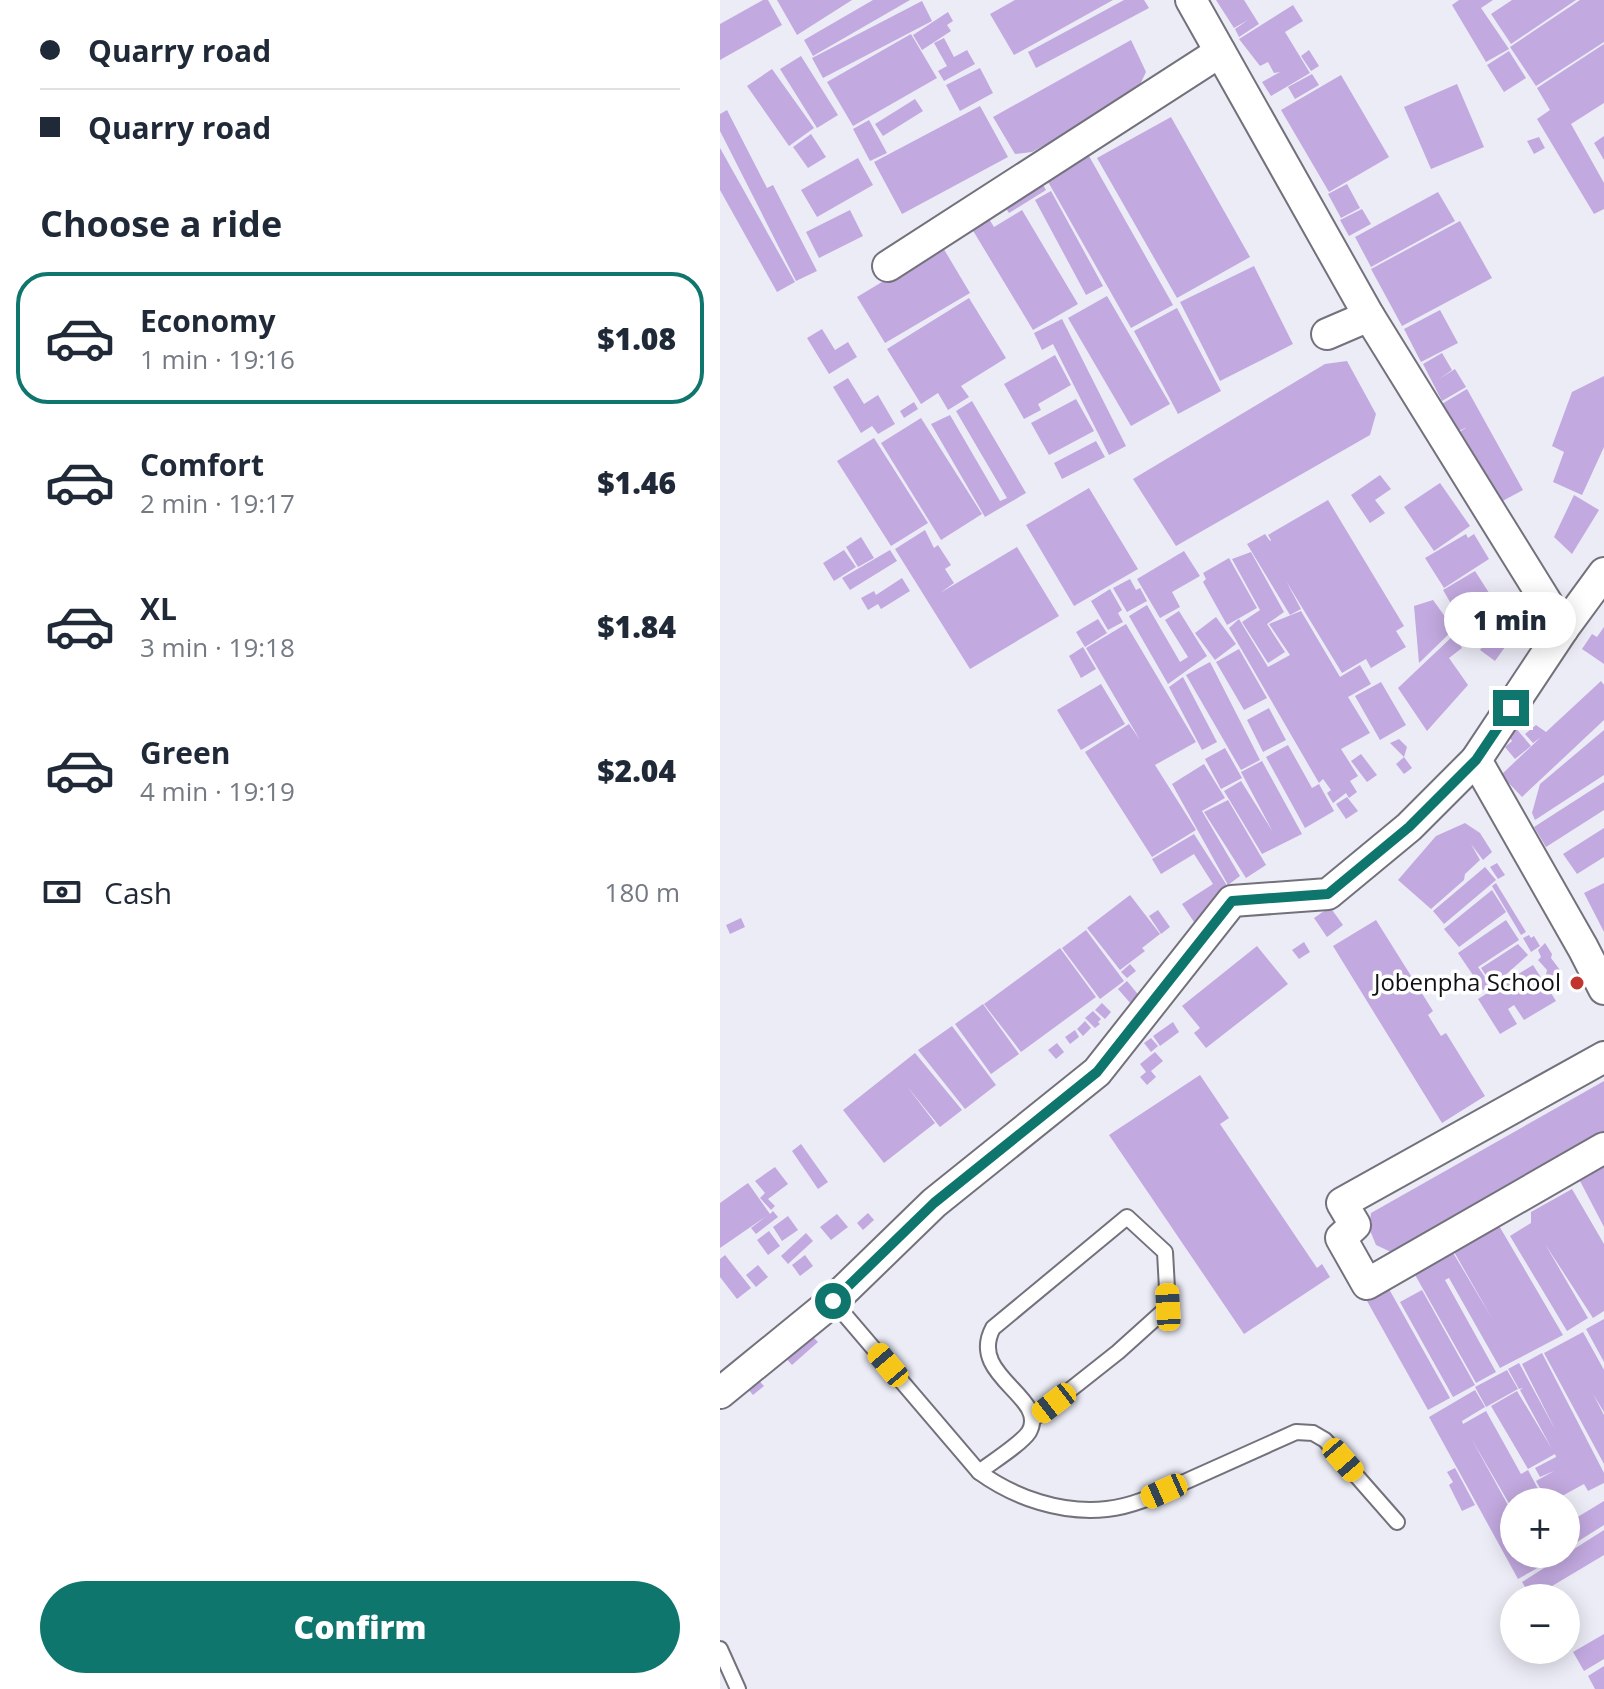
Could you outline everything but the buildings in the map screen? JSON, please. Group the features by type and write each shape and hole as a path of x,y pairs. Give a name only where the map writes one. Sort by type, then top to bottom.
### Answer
{"street":[{"path":"1191,0 1369,316 1563,629"},
{"path":"888,266 1220,52"},
{"path":"1327,334 1369,316"},
{"path":"720,1393 833,1301 934,1203 1097,1072 1232,901 1328,894 1409,827 1476,760 1604,573"},
{"path":"1476,760 1604,989"},
{"path":"1604,1057 1342,1203 1355,1225 1341,1238 1367,1284 1604,1148"}],"lane":[{"path":"979,1472 1028,1433 1032,1420 1028,1407 987,1357 986,1340 993,1328 1127,1217 1165,1252 1168,1307 1118,1352 1032,1420"},
{"path":"833,1301 979,1472 1003,1489 1052,1505 1107,1509 1138,1503 1296,1432 1313,1433 1325,1440 1397,1522"},
{"path":"720,1649 738,1689"}],"place":[{"name":"Jobenpha School","path":"1577,983"}],"route":[{"path":"833,1301 934,1203 1097,1072 1232,901 1328,894 1409,827 1476,760 1511,708"}]}
